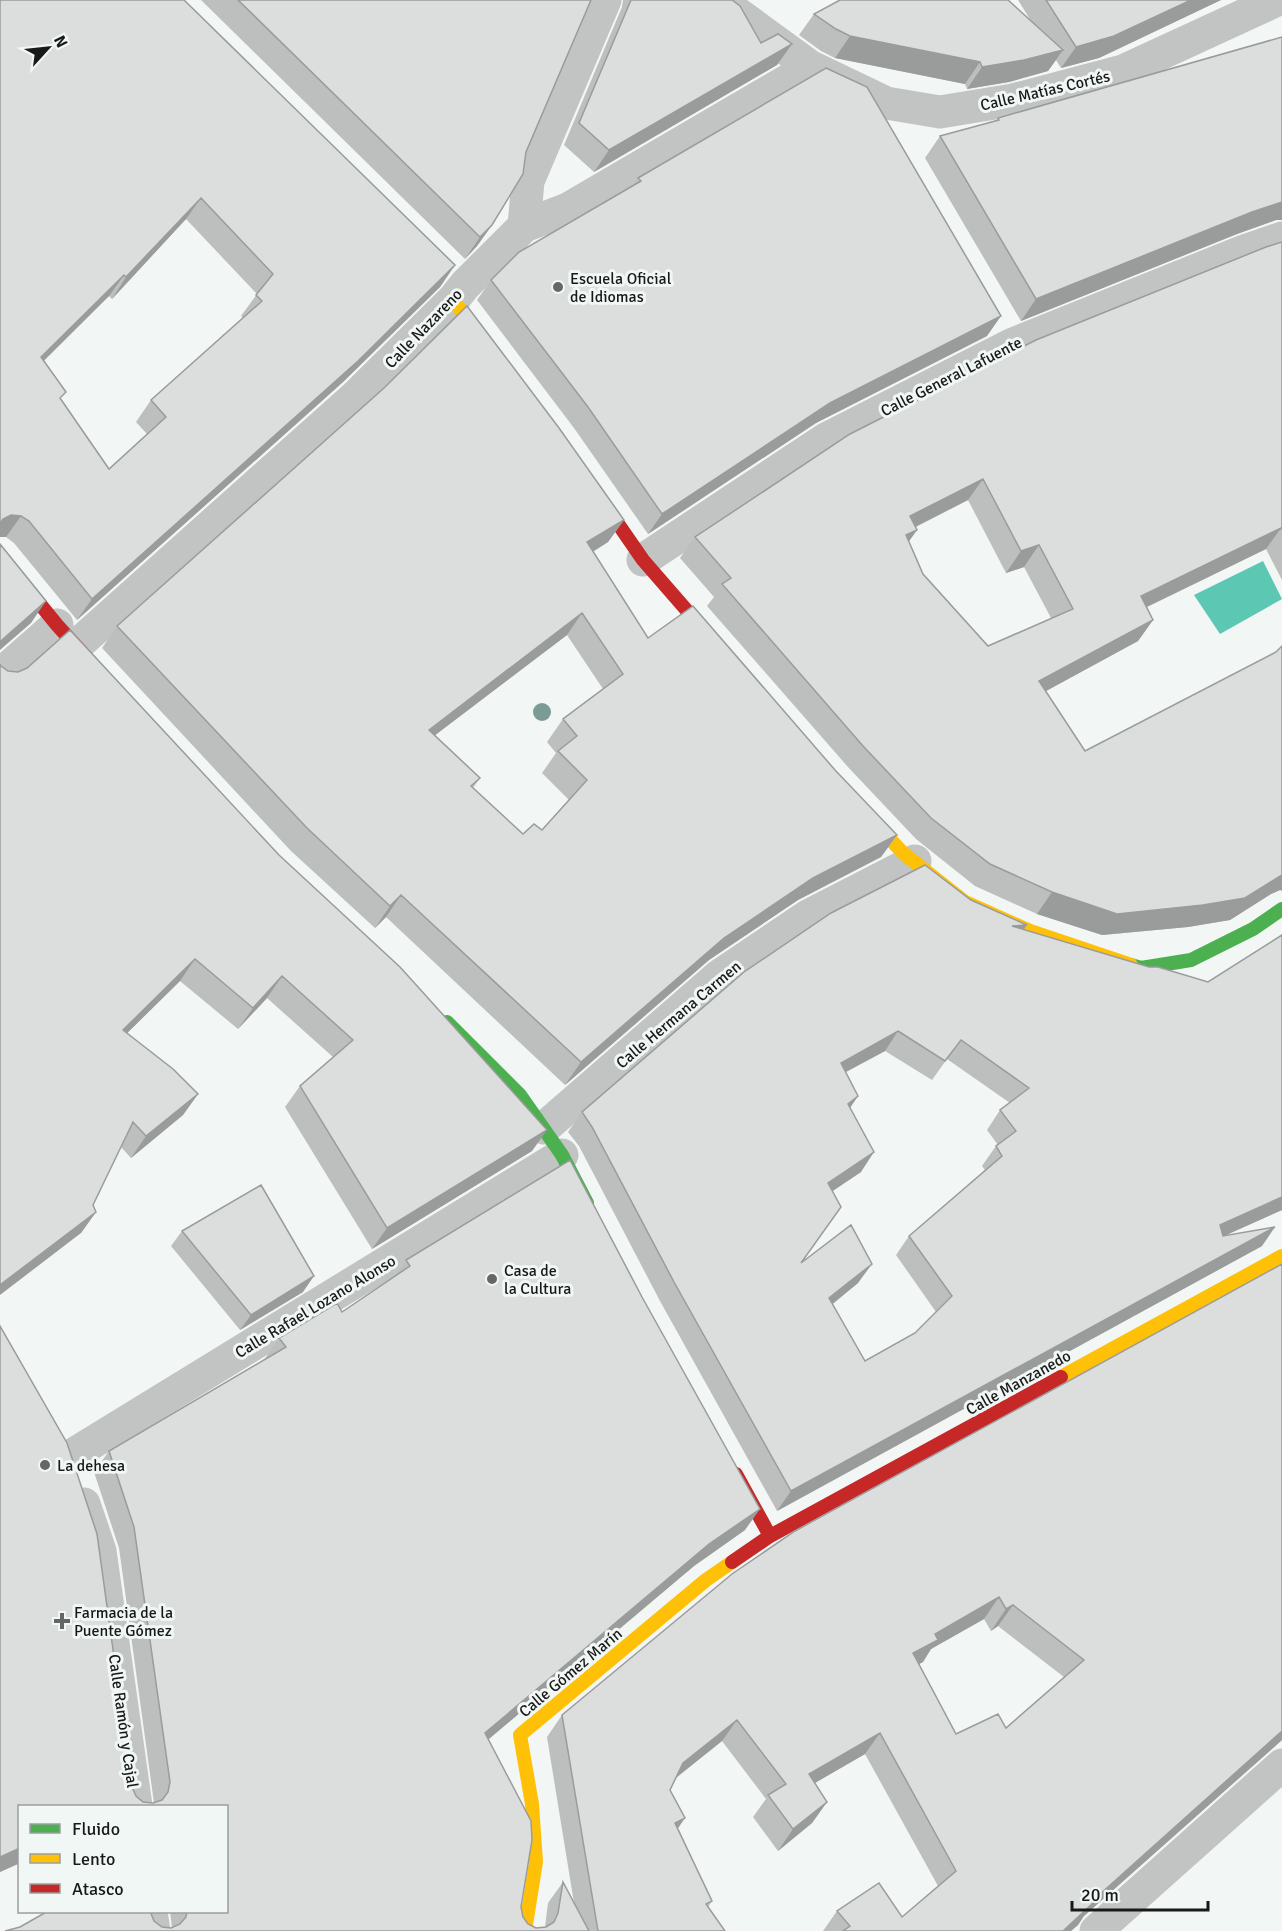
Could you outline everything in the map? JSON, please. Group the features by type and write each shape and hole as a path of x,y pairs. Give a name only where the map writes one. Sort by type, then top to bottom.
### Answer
{"street":[{"path":"524,226 528,181 605,0"},
{"name":"Calle Matías Cortés","path":"719,0 811,68 886,103 940,112 1013,100 1123,71 1277,0"},
{"path":"1277,0 1282,8"},
{"name":"Calle Nazareno","path":"0,675 66,636 356,396 456,284 524,226 568,209 811,68"},
{"path":"866,94 890,134"},
{"name":"Calle General Lafuente","path":"643,560 826,439 1013,344 1244,251 1282,238"},
{"path":"456,284 495,354"},
{"path":"996,314 1013,344"},
{"path":"586,478 643,560 728,658"},
{"path":"0,555 66,636 108,682"},
{"path":"849,796 903,853 965,902 1030,931 1141,969 1191,960 1253,929 1282,909"},
{"name":"Calle Hermana Carmen","path":"544,1128 719,976 808,916 915,861"},
{"path":"437,1012 520,1095 562,1155 594,1217"},
{"name":"Calle Rafael Lozano Alonso","path":"69,1457 562,1155"},
{"name":"Calle Manzanedo","path":"770,1536 1282,1256"},
{"name":"Calle Ramón y Cajal","path":"52,1427 69,1457 100,1551 136,1805"},
{"path":"730,1464 770,1536"},
{"name":"Calle Gómez Marín","path":"525,1931 537,1862 532,1804 519,1735 705,1580 770,1536"},
{"path":"1096,1931 1282,1765"},
{"path":"151,1913 154,1931"}],"shaded area":[{"path":"1263,561 1282,599 1220,634 1194,595"}],"building":[{"path":"0,0 184,0 455,265 358,361 92,599 29,521 21,516 11,515 3,519 0,524","holes":["201,198 273,274 256,295 262,301 151,400 166,417 109,469 60,398 66,392 41,357 124,275 126,277"]},
{"path":"238,0 591,0 526,152 523,174 492,225 480,237"},
{"path":"631,0 732,0 740,6 761,43 778,34 792,44 609,150 579,123"},
{"path":"840,0 1008,0 1063,50 982,67 980,62 850,36 814,14"},
{"path":"1046,0 1191,0 1114,36 1076,47"},
{"path":"1282,37 1282,202 1036,299 940,136"},
{"path":"826,68 867,87 1001,316 830,403 662,514 588,407 491,280 519,252 641,181 638,178"},
{"path":"1282,242 1282,530 1281,528 1141,596 1153,620 1039,681 1085,751 1276,652 1282,646 1282,875 1245,898 1117,914 1052,892 990,864 931,818 863,746 722,584 731,578 695,537 850,434 1036,340","holes":["983,479 1021,551 1039,545 1073,609 988,646 923,574 906,535 917,530 910,516"]},
{"path":"467,306 559,428 624,520 587,542 648,638 693,606 835,770 897,835 813,878 724,938 581,1062 401,895 390,906 307,828 117,626 384,388","holes":["582,613 623,674 563,719 577,736 558,751 587,780 542,830 534,824 523,834 471,786 480,778 429,730"]},
{"path":"0,544 46,601 0,643"},
{"path":"70,630 279,855 400,967 547,1130 387,1228 300,1086 353,1040 282,976 253,1008 195,959 123,1030 173,1069 198,1094 146,1136 133,1122 93,1205 96,1212 0,1285 0,664 8,671 18,672 27,668"},
{"path":"925,865 971,900 1027,925 1012,926 1208,982 1282,935 1282,1197 1220,1225 1223,1236 1275,1227 791,1491 582,1112 744,972 831,913","holes":["898,1031 945,1061 961,1040 1029,1088 1000,1110 1016,1131 996,1146 1002,1156 909,1236 952,1296 915,1333 865,1361 829,1298 872,1264 851,1225 801,1263 841,1207 828,1183 874,1152 848,1104 858,1096 841,1063"]},
{"path":"570,1160 642,1297 760,1509 709,1544 485,1733 531,1821 532,1840 521,1907 523,1917 528,1924 536,1928 546,1927 554,1922 558,1913 563,1882 589,1931 5,1931 20,1927 44,1913 151,1913 154,1921 162,1927 171,1928 180,1924 187,1913 228,1913 228,1805 18,1805 18,1849 0,1857 0,1326 67,1443 97,1534 132,1787 136,1796 143,1802 153,1803 162,1800 168,1792 170,1782 134,1527 109,1451 286,1347 279,1338 337,1303 342,1312 410,1266 406,1260"},
{"path":"261,1185 314,1276 251,1315 182,1231"},
{"path":"1282,1264 1282,1731 1098,1896 1063,1931 843,1931 850,1926 837,1911 879,1883 902,1917 956,1871 880,1733 809,1774 827,1802 793,1829 768,1795 786,1784 737,1720 683,1763 670,1790 685,1818 675,1823 712,1901 706,1904 725,1931 598,1931 562,1715 732,1574 795,1531","holes":["999,1597 1006,1609 1013,1605 1084,1660 1006,1728 998,1714 956,1734 913,1653 938,1640 935,1634"]}],"traffic: fast":[{"path":"1131,965 1141,968 1191,960 1253,929 1282,909"},
{"path":"447,1022 520,1095 562,1155 587,1203"}],"traffic: slow":[{"path":"453,300 489,346"},
{"path":"861,808 903,853 965,902 1030,931 1131,965"},
{"path":"1061,1377 1282,1256"},
{"path":"525,1931 536,1862 532,1804 520,1735 706,1580 732,1562"}],"traffic: jam":[{"path":"594,489 643,560 716,644"},
{"path":"0,555 57,625 96,668"},
{"path":"732,1562 770,1536 1061,1377"},
{"path":"736,1474 770,1536"}],"place":[{"name":"Escuela Oficial de Idiomas","path":"558,287"},
{"name":"Casa de la Cultura","path":"492,1279"},
{"name":"La dehesa","path":"45,1465"},
{"name":"Farmacia de la Puente Gómez","path":"62,1621"}]}
